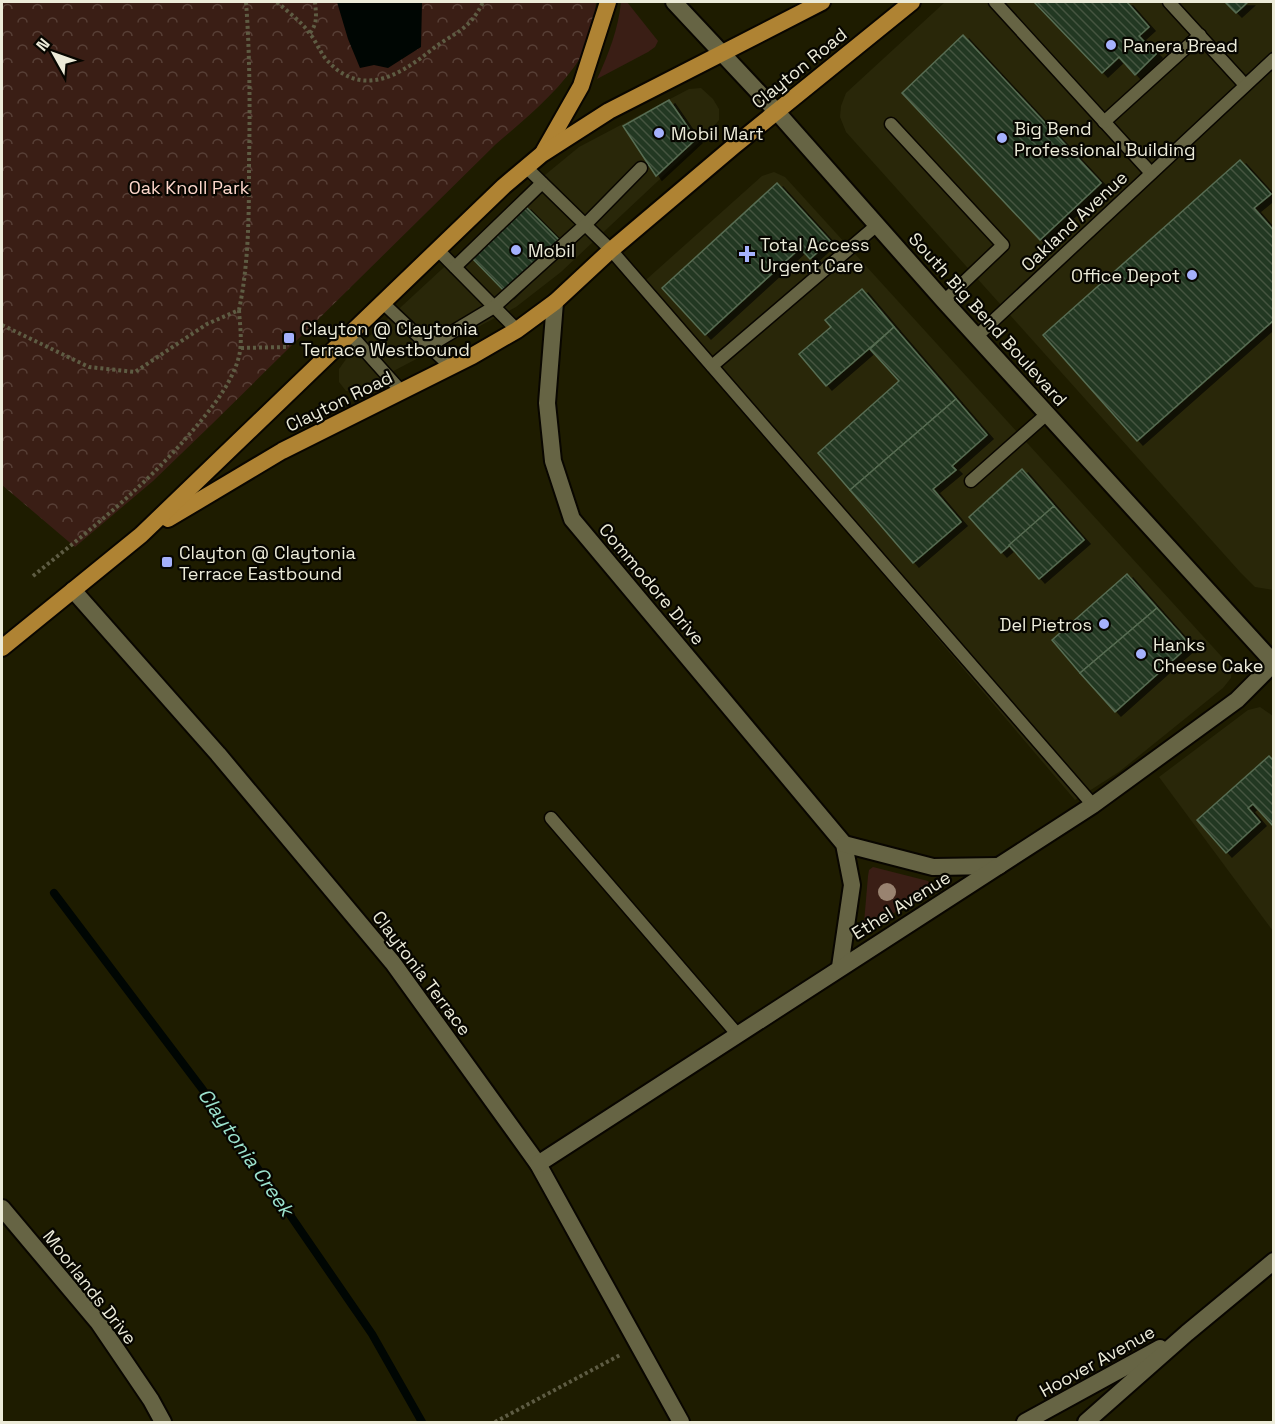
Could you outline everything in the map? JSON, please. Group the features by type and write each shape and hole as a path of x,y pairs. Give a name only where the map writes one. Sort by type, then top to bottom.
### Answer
{"main road":[{"path":"542,154 581,86 608,2"},
{"name":"Clayton Road","path":"2,648 141,535 504,186 542,154 609,111 822,2"},
{"name":"Clayton Road","path":"141,535 282,451 452,367 517,330 555,302 611,250 912,2"}],"street":[{"name":"South Big Bend Boulevard","path":"674,2 777,112 944,301 1274,663"},
{"name":"Commodore Drive","path":"555,302 546,403 553,461 572,519 844,844 852,885 840,967"},
{"name":"Claytonia Terrace","path":"73,590 218,754 393,963 538,1164 681,1422"},
{"name":"Ethel Avenue","path":"538,1164 840,967 1093,806 1238,700 1274,663"},
{"path":"844,844 933,867 999,866"},
{"name":"Moorlands Drive","path":"2,1208 98,1322 163,1422"},
{"name":"Hoover Avenue","path":"1086,1422 1187,1333 1274,1261"},
{"name":"Hoover Avenue","path":"1025,1422 1187,1333"}],"lane":[{"path":"995,2 1151,173"},
{"path":"1168,2 1245,85"},
{"path":"1104,122 1200,35"},
{"name":"Oakland Avenue","path":"977,336 1274,59"},
{"path":"891,124 1003,245 944,301"},
{"path":"526,167 611,250 1093,806"},
{"path":"429,346 494,307 585,225 641,168"},
{"path":"455,267 542,183"},
{"path":"712,366 877,225"},
{"path":"438,250 517,330"},
{"path":"382,303 452,367"},
{"path":"350,334 402,392"},
{"path":"971,481 1048,413"},
{"path":"551,818 738,1035"}],"path":[{"path":"33,576 134,494 167,462 210,410 238,362 241,348 239,310 246,276 249,225 249,57 246,2"},
{"path":"277,2 310,33 326,59 345,75 365,82 380,81 416,62 433,48 456,35 477,14 483,2"},
{"path":"310,33 317,19 315,2"},
{"path":"2,325 89,367 135,372 207,324 239,310"},
{"path":"241,348 287,347"},
{"path":"495,1422 640,1345"}],"shaded area":[{"path":"337,2 425,2 422,3 421,47 388,68 374,65 360,68"},
{"path":"945,2 1273,2 1273,590 1255,587 1240,572 846,132 840,117 846,93"},
{"path":"701,88 713,99 719,109 719,120 707,135 561,272 516,307 357,390 346,391 339,382 339,369 349,355 534,184 579,147 689,89"},
{"path":"774,172 785,177 1232,668 1231,678 1223,688 1119,772 1075,800 638,287 762,176"},
{"path":"1260,707 1273,716 1273,931 1159,777 1248,710"}],"green space":[{"name":"Oak Knoll Park","path":"2,2 596,2 592,29 585,49 574,68 553,92 496,144 153,481 75,547 2,485"},
{"path":"621,2 627,2 658,41 655,47 648,52 597,79 618,22"},
{"path":"873,867 928,881 933,887 873,927 864,923 868,876 869,870"}],"building":[{"name":"Panera Bread","path":"1034,2 1127,2 1149,27 1139,36 1156,54 1135,75 1119,57 1102,73"},
{"path":"1225,2 1248,2 1236,13"},
{"name":"Big Bend Professional Building","path":"963,35 1101,183 1040,240 902,93"},
{"name":"Mobil Mart","path":"669,100 696,139 656,176 623,126"},
{"name":"Office Depot","path":"1240,160 1271,194 1254,208 1274,231 1274,320 1137,441 1043,335"},
{"name":"Total Access Urgent Care","path":"777,183 830,241 810,259 800,248 705,335 662,288"},
{"name":"Mobil","path":"525,206 561,242 508,295 472,258"},
{"path":"862,289 894,327 826,386 799,354 831,327 825,320"},
{"path":"894,327 956,399 850,490 818,453 899,381 870,349"},
{"path":"956,399 987,435 952,466 956,470 933,489 961,522 913,563 850,490"},
{"path":"1022,469 1054,506 1001,553 969,517"},
{"path":"1054,506 1084,540 1039,579 1009,545"},
{"name":"Del Pietros","path":"1127,574 1157,608 1080,673 1052,640"},
{"name":"Hanks Cheese Cake","path":"1157,608 1190,645 1115,712 1080,673"},
{"path":"1269,756 1274,761 1274,827 1253,804 1248,808 1260,822 1226,853 1197,820"}],"waterway":[{"name":"Claytonia Creek","path":"54,893 203,1090 288,1212 372,1334 422,1422"}],"place":[{"name":"Panera Bread","path":"1111,45"},
{"name":"Mobil Mart","path":"659,133"},
{"name":"Big Bend Professional Building","path":"1002,138"},
{"name":"Mobil","path":"516,250"},
{"name":"Total Access Urgent Care","path":"747,254"},
{"name":"Office Depot","path":"1192,275"},
{"name":"Clayton @ Claytonia Terrace Westbound","path":"289,338"},
{"name":"Clayton @ Claytonia Terrace Eastbound","path":"167,562"},
{"name":"Del Pietros","path":"1104,624"},
{"name":"Hanks Cheese Cake","path":"1141,654"}]}
